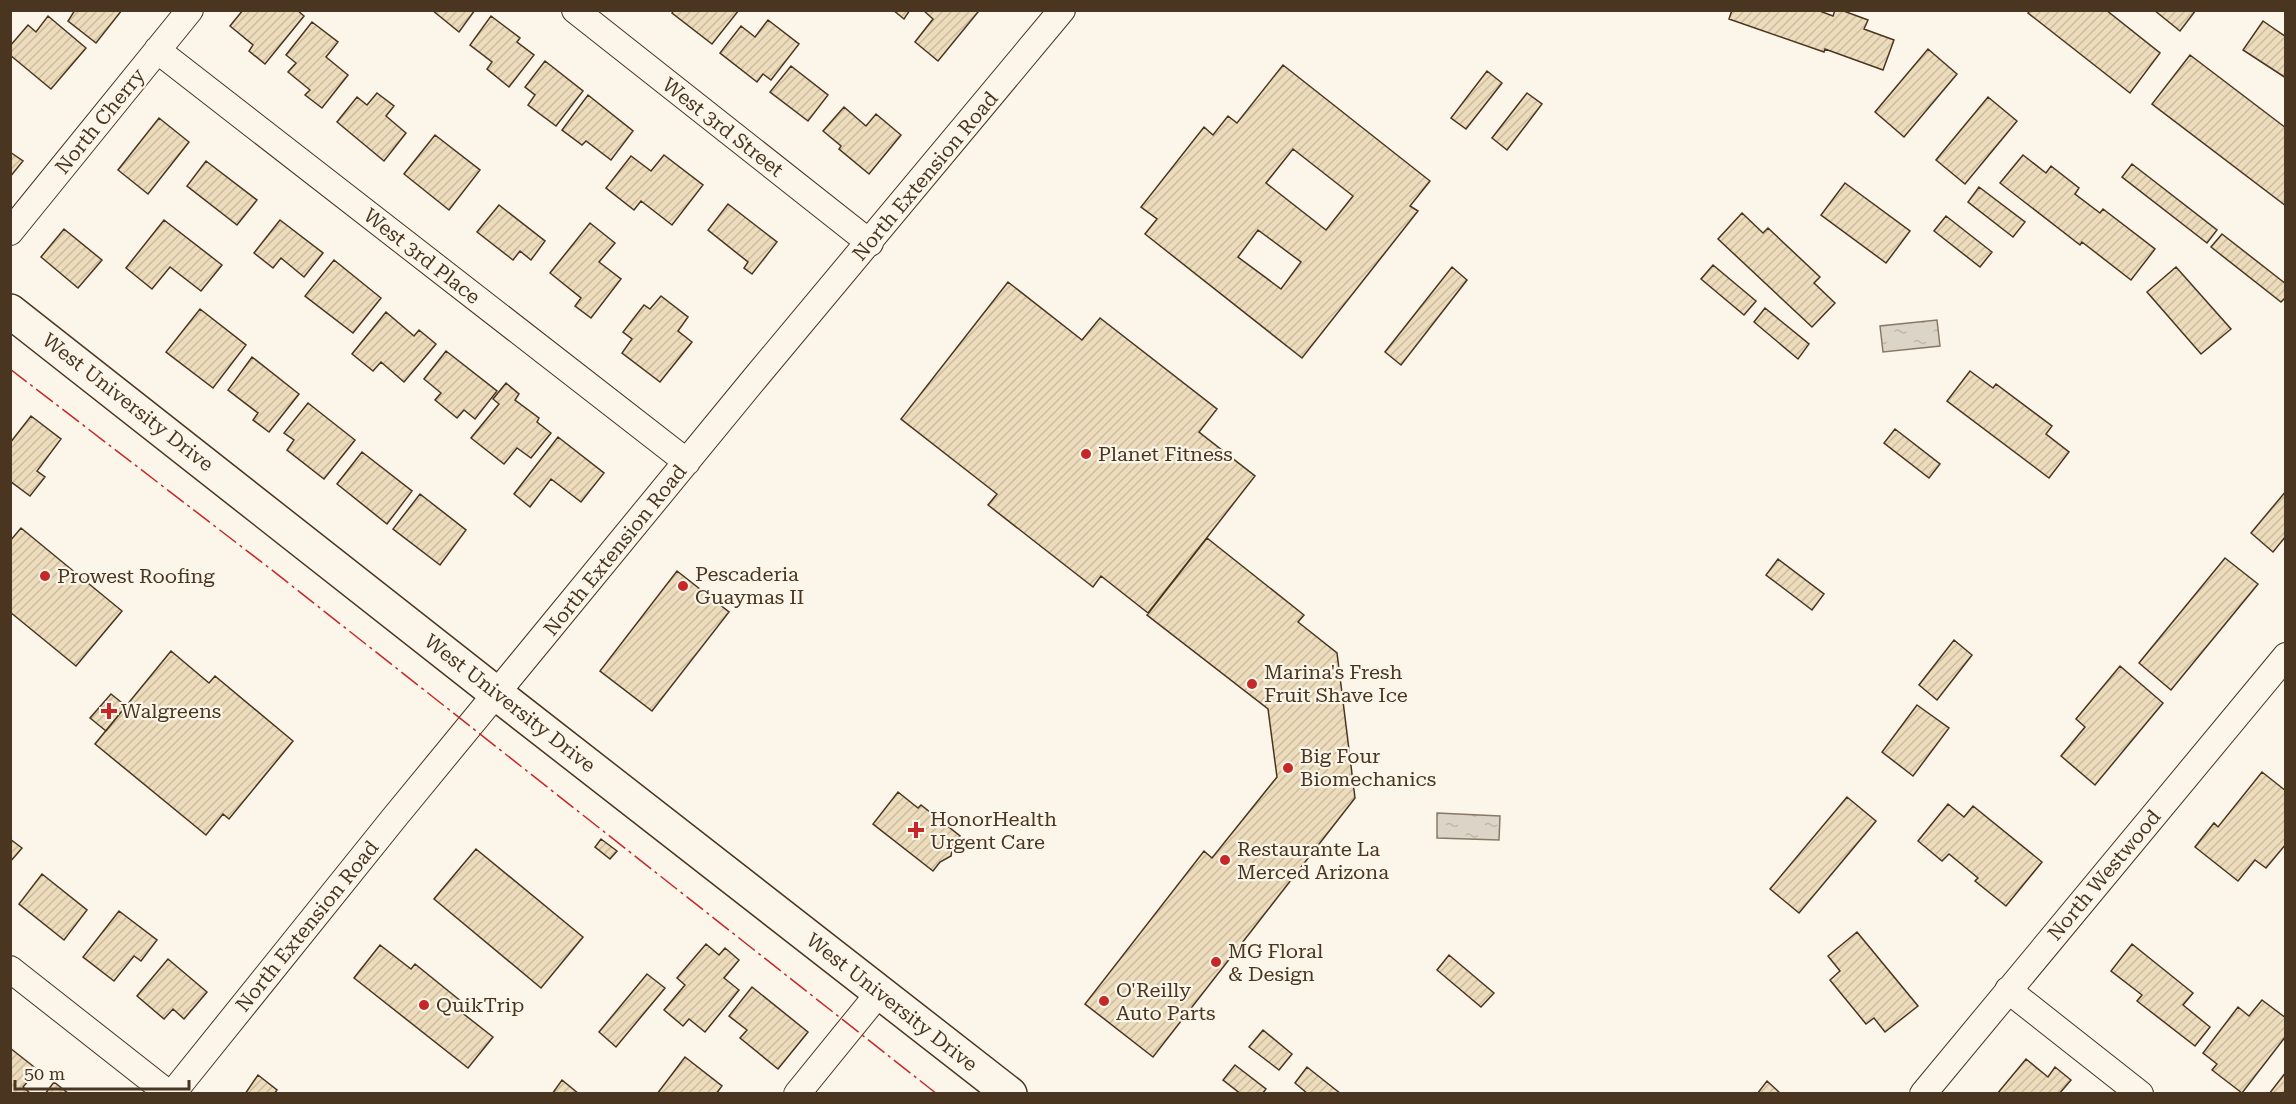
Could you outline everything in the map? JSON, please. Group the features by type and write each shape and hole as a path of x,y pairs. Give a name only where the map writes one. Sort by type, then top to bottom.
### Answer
{"main road":[{"name":"West University Drive","path":"10,311 308,543 496,694 1010,1094"}],"street":[{"name":"North Cherry","path":"10,232 190,10"},
{"name":"West 3rd Street","path":"575,10 870,243"},
{"name":"North Extension Road","path":"170,1094 687,462 1062,11"},
{"name":"West 3rd Place","path":"157,50 687,462"},
{"name":"North Westwood","path":"1923,1094 2286,656"},
{"path":"10,969 170,1094"},
{"path":"2008,990 2140,1094"},
{"path":"797,1094 879,993"}],"water":[{"path":"1937,320 1940,346 1883,352 1880,326"},
{"path":"1437,813 1500,816 1499,840 1437,838"}],"building":[{"path":"75,10 122,10 96,43 68,21"},
{"path":"243,10 297,10 304,16 265,64 249,51 253,45 230,26"},
{"path":"432,10 475,10 459,32"},
{"path":"674,10 739,10 712,44 672,13"},
{"path":"893,10 910,10 904,19"},
{"path":"923,10 976,10 978,12 938,61 915,42 933,19"},
{"path":"1732,10 1817,10 1833,16 1835,10 1841,10 1868,20 1864,29 1894,40 1883,70 1729,19"},
{"path":"2030,10 2106,10 2160,53 2130,93 2028,13"},
{"path":"2154,10 2196,10 2180,31"},
{"path":"48,16 86,48 51,89 10,55 10,46 28,25 36,32"},
{"path":"491,16 520,38 517,42 534,55 509,87 487,69 492,62 470,45"},
{"path":"768,20 799,44 771,80 763,74 757,82 720,53 741,26 755,37"},
{"path":"2263,21 2286,37 2286,78 2243,50"},
{"path":"312,22 338,42 326,57 348,75 322,108 305,95 310,90 288,72 296,63 286,55"},
{"path":"1928,49 1957,74 1904,137 1875,112"},
{"path":"2190,55 2286,128 2286,206 2152,104"},
{"path":"545,61 583,91 556,126 528,105 535,95 525,87"},
{"path":"1283,65 1430,181 1410,206 1418,211 1302,358 1145,234 1157,219 1141,207 1204,127 1213,135 1228,116 1237,123","holes":["1293,149 1353,196 1326,230 1266,183","1258,230 1301,262 1281,289 1238,257"]},
{"path":"791,66 828,95 808,121 770,92"},
{"path":"1487,71 1502,83 1466,129 1451,118"},
{"path":"377,93 394,106 386,116 406,133 384,161 337,122 357,97 367,105"},
{"path":"1527,93 1542,104 1507,150 1492,138"},
{"path":"588,95 633,131 611,160 586,141 582,145 562,130"},
{"path":"1988,97 2017,121 1965,184 1936,160"},
{"path":"844,107 866,126 876,114 901,135 869,174 839,149 841,146 823,131"},
{"path":"159,118 189,142 148,194 118,170"},
{"path":"435,135 480,170 449,210 404,174"},
{"path":"10,152 23,161 10,177"},
{"path":"664,155 703,185 672,225 641,201 634,210 606,188 631,156 651,171"},
{"path":"2023,155 2046,173 2051,166 2079,188 2075,194 2100,213 2103,209 2155,249 2131,280 2082,242 2080,245 2000,183"},
{"path":"206,161 257,200 237,225 187,186"},
{"path":"2132,164 2217,230 2207,243 2122,177"},
{"path":"1845,183 1910,231 1886,263 1821,215"},
{"path":"1979,187 2025,222 2013,237 1968,202"},
{"path":"728,204 777,242 752,274 744,268 748,262 708,230"},
{"path":"499,205 545,241 531,260 520,251 513,260 477,232"},
{"path":"1742,213 1763,233 1768,228 1820,277 1814,283 1835,303 1812,327 1718,239"},
{"path":"1946,216 1992,252 1980,267 1934,231"},
{"path":"164,220 222,265 201,291 170,267 152,289 126,268"},
{"path":"280,220 323,253 304,277 281,258 273,268 254,253"},
{"path":"590,223 615,243 599,262 621,279 591,318 575,306 581,298 550,273"},
{"path":"64,229 102,260 78,288 41,257"},
{"path":"2222,234 2286,284 2286,297 2281,302 2211,247"},
{"path":"334,260 381,298 353,333 305,296"},
{"path":"1713,265 1756,301 1744,315 1701,279"},
{"path":"1452,267 1467,280 1401,365 1385,352"},
{"path":"2176,267 2231,329 2201,354 2147,292"},
{"name":"Planet Fitness","path":"1008,282 1082,340 1100,318 1217,409 1199,432 1255,476 1148,613 1101,576 1093,587 988,505 997,494 901,419"},
{"path":"661,296 688,317 678,331 692,342 660,382 622,353 632,339 623,332 644,305 650,309"},
{"path":"1765,308 1809,344 1798,359 1754,322"},
{"path":"200,309 246,345 213,388 166,352"},
{"path":"386,312 414,336 419,330 436,344 404,382 381,362 373,371 352,354"},
{"path":"446,351 497,391 475,419 464,410 457,418 435,400 441,393 424,379"},
{"path":"252,357 299,394 269,432 253,420 258,413 228,390"},
{"path":"1970,371 1993,388 1996,384 2052,426 2046,434 2069,452 2049,478 1947,401"},
{"path":"506,383 519,394 515,400 539,418 537,422 551,433 531,458 517,448 504,464 471,438 499,404 493,399"},
{"path":"308,403 355,440 324,479 287,450 294,440 284,433"},
{"path":"31,416 61,439 37,471 45,477 30,496 10,481 10,443"},
{"path":"1895,429 1940,464 1929,478 1884,443"},
{"path":"558,437 604,473 581,502 551,479 530,507 514,494"},
{"path":"362,452 412,491 387,524 337,484"},
{"path":"2286,491 2286,536 2273,552 2251,533"},
{"path":"420,494 466,530 440,565 393,529"},
{"name":"Prowest Roofing","path":"21,528 122,611 76,666 10,612 10,541"},
{"path":"1207,538 1304,615 1298,622 1337,653 1355,798 1153,1057 1085,1004 1204,851 1212,858 1277,777 1268,709 1147,615"},
{"path":"2225,558 2258,584 2171,690 2139,663"},
{"path":"1778,559 1824,594 1812,610 1766,575"},
{"path":"677,571 729,612 652,711 600,671"},
{"path":"1954,640 1972,655 1937,700 1919,685"},
{"name":"Walgreens","path":"171,651 209,683 215,676 293,741 229,819 223,814 206,835 95,744"},
{"path":"2120,666 2163,703 2095,785 2061,756 2085,727 2076,719"},
{"path":"111,694 126,706 106,731 90,718"},
{"path":"1917,705 1949,728 1913,776 1882,752"},
{"path":"2262,772 2286,791 2286,844 2266,868 2255,860 2238,881 2195,847 2214,823 2218,827"},
{"name":"HonorHealth Urgent Care","path":"898,792 918,808 921,805 960,836 953,845 951,856 940,862 933,871 873,824"},
{"path":"1847,797 1876,821 1799,913 1770,889"},
{"path":"1948,804 1964,817 1973,806 2042,862 2006,906 1975,881 1978,878 1949,854 1942,861 1918,841"},
{"path":"10,839 22,848 10,862"},
{"path":"601,839 617,851 610,859 595,847"},
{"name":"QuikTrip","path":"476,849 583,937 541,988 434,899"},
{"path":"42,874 87,910 64,940 19,904"},
{"path":"119,911 157,940 141,961 134,956 114,981 83,957"},
{"path":"1857,932 1918,1006 1885,1032 1874,1018 1866,1024 1830,980 1840,971 1828,956"},
{"path":"706,944 719,955 725,948 739,960 724,978 739,990 705,1032 689,1019 683,1026 664,1010 685,985 677,978"},
{"path":"2132,944 2193,993 2183,1005 2210,1027 2195,1046 2137,1001 2142,995 2111,971"},
{"name":"QuikTrip","path":"380,945 411,969 415,964 462,1002 456,1008 493,1037 468,1068 354,978"},
{"path":"1449,955 1494,993 1481,1007 1437,970"},
{"path":"168,959 207,992 184,1019 173,1009 164,1019 137,996"},
{"path":"647,974 665,988 616,1047 599,1032"},
{"path":"752,987 808,1032 778,1069 740,1038 747,1030 729,1016"},
{"path":"2262,1000 2286,1018 2286,1036 2242,1093 2212,1070 2217,1064 2203,1053 2238,1007 2249,1016"},
{"path":"1263,1030 1292,1054 1279,1070 1249,1047"},
{"path":"10,1048 38,1070 23,1087 31,1094 10,1094"},
{"path":"685,1057 722,1086 716,1094 657,1094"},
{"path":"2026,1059 2048,1077 2055,1067 2071,1080 2059,1094 1997,1094"},
{"path":"1235,1065 1266,1089 1262,1094 1241,1094 1223,1080"},
{"path":"1307,1067 1341,1094 1308,1094 1295,1083"},
{"path":"2286,1072 2286,1094 2269,1094"},
{"path":"258,1075 277,1090 274,1094 245,1094"},
{"path":"562,1080 579,1094 552,1094"},
{"path":"1767,1081 1781,1094 1757,1094"},
{"path":"54,1082 69,1094 45,1094"}],"power":[{"path":"10,369 268,567 937,1094"}],"place":[{"name":"Planet Fitness","path":"1086,454"},
{"name":"Prowest Roofing","path":"45,576"},
{"name":"Pescaderia Guaymas II","path":"683,586"},
{"name":"Marina's Fresh Fruit Shave Ice","path":"1252,684"},
{"name":"Walgreens","path":"109,711"},
{"name":"Big Four Biomechanics","path":"1288,768"},
{"name":"HonorHealth Urgent Care","path":"916,830"},
{"name":"Restaurante La Merced Arizona","path":"1225,860"},
{"name":"MG Floral & Design","path":"1216,962"},
{"name":"O'Reilly Auto Parts","path":"1104,1001"},
{"name":"QuikTrip","path":"424,1005"}]}
